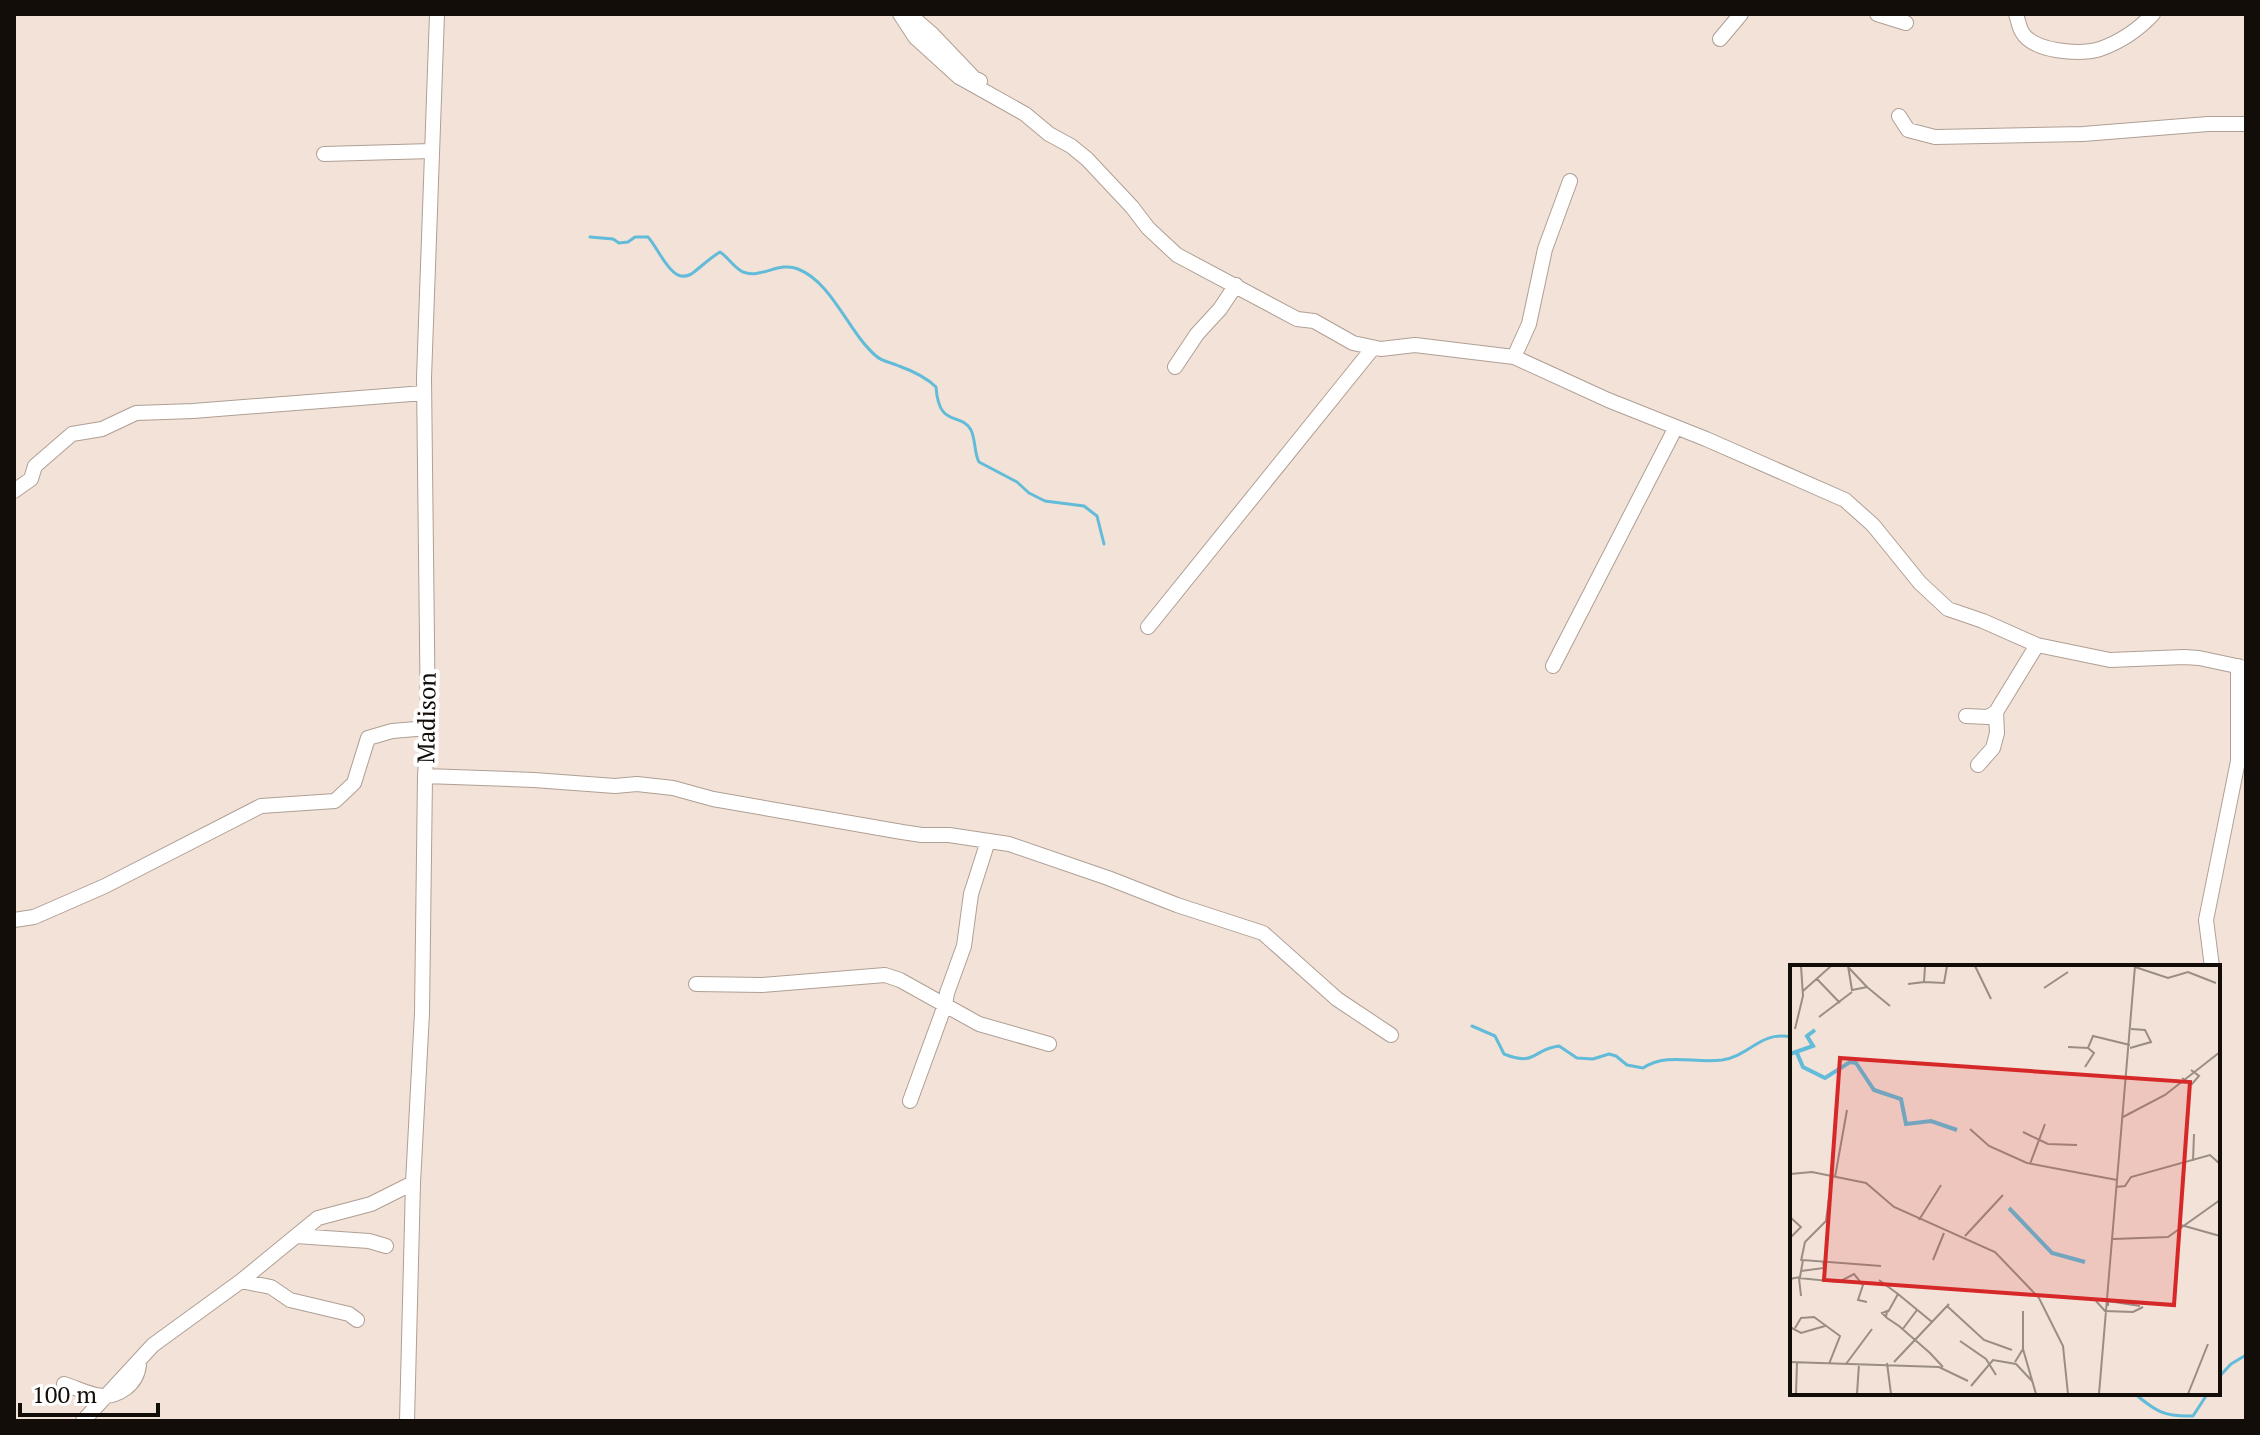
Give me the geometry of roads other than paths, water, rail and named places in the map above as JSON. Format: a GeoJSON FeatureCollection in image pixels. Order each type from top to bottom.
{"type":"FeatureCollection","features":[{"type":"Feature","properties":{"kind":"street","name":"Madison"},"geometry":{"type":"LineString","coordinates":[[407,1421],[413,1183],[422,1013],[428,728],[424,393],[437,14]]}},
{"type":"Feature","properties":{"kind":"street"},"geometry":{"type":"LineString","coordinates":[[900,14],[915,37],[959,77],[1025,114],[1087,159],[1148,228],[1177,255],[1297,319],[1314,321],[1353,343],[1373,348],[1415,345],[1514,357],[1845,500],[1873,525],[1920,583],[1948,609],[2037,645],[2110,660],[2184,657],[2242,667],[2238,761],[2206,920],[2212,965]]}},
{"type":"Feature","properties":{"kind":"street"},"geometry":{"type":"LineString","coordinates":[[909,14],[974,78],[986,84],[1004,102]]}},
{"type":"Feature","properties":{"kind":"street"},"geometry":{"type":"LineString","coordinates":[[1720,39],[1741,14]]}},
{"type":"Feature","properties":{"kind":"street"},"geometry":{"type":"LineString","coordinates":[[1877,14],[1906,23]]}},
{"type":"Feature","properties":{"kind":"street"},"geometry":{"type":"LineString","coordinates":[[2016,14],[2023,34],[2042,47],[2071,52],[2099,49],[2140,28],[2153,14]]}},
{"type":"Feature","properties":{"kind":"street"},"geometry":{"type":"LineString","coordinates":[[1899,116],[1908,130],[1935,137],[2083,134],[2246,124]]}},
{"type":"Feature","properties":{"kind":"street"},"geometry":{"type":"LineString","coordinates":[[324,154],[432,151]]}},
{"type":"Feature","properties":{"kind":"street"},"geometry":{"type":"LineString","coordinates":[[1514,357],[1529,324],[1545,249],[1570,181]]}},
{"type":"Feature","properties":{"kind":"street"},"geometry":{"type":"LineString","coordinates":[[1175,367],[1236,285]]}},
{"type":"Feature","properties":{"kind":"street"},"geometry":{"type":"LineString","coordinates":[[1148,627],[1373,348]]}},
{"type":"Feature","properties":{"kind":"street"},"geometry":{"type":"LineString","coordinates":[[14,491],[31,479],[35,466],[72,434],[102,429],[136,413],[424,393]]}},
{"type":"Feature","properties":{"kind":"street"},"geometry":{"type":"LineString","coordinates":[[1553,666],[1676,427]]}},
{"type":"Feature","properties":{"kind":"street"},"geometry":{"type":"LineString","coordinates":[[1966,716],[1988,717],[1996,712],[2037,645]]}},
{"type":"Feature","properties":{"kind":"street"},"geometry":{"type":"LineString","coordinates":[[1978,765],[1993,748],[1997,733],[1996,712]]}},
{"type":"Feature","properties":{"kind":"street"},"geometry":{"type":"LineString","coordinates":[[14,920],[34,917],[105,886],[261,806],[335,801],[354,783],[368,738],[392,731],[428,728]]}},
{"type":"Feature","properties":{"kind":"street"},"geometry":{"type":"LineString","coordinates":[[425,776],[673,788],[713,799],[902,832],[1009,844],[1263,933],[1337,999],[1391,1035]]}},
{"type":"Feature","properties":{"kind":"street"},"geometry":{"type":"LineString","coordinates":[[910,1101],[964,946],[971,894],[988,841]]}},
{"type":"Feature","properties":{"kind":"street"},"geometry":{"type":"LineString","coordinates":[[696,984],[762,985],[885,975],[900,980],[979,1024],[1049,1044]]}},
{"type":"Feature","properties":{"kind":"street"},"geometry":{"type":"LineString","coordinates":[[83,1421],[153,1345],[241,1281],[318,1218],[371,1204],[413,1183]]}},
{"type":"Feature","properties":{"kind":"street"},"geometry":{"type":"LineString","coordinates":[[296,1236],[369,1241],[386,1246]]}},
{"type":"Feature","properties":{"kind":"street"},"geometry":{"type":"LineString","coordinates":[[241,1281],[271,1287],[290,1300],[349,1314],[357,1320]]}},
{"type":"Feature","properties":{"kind":"street"},"geometry":{"type":"LineString","coordinates":[[64,1384],[104,1398]]}},
{"type":"Feature","properties":{"kind":"waterway"},"geometry":{"type":"LineString","coordinates":[[590,237],[613,239],[619,243],[635,237],[648,237],[668,266],[680,276],[694,272],[720,252],[737,268],[750,274],[791,267],[810,276],[831,296],[876,356],[928,380],[936,387],[945,414],[966,424],[971,430],[979,462],[1045,501],[1084,506],[1097,516],[1104,544]]}},
{"type":"Feature","properties":{"kind":"waterway"},"geometry":{"type":"LineString","coordinates":[[1472,1026],[1495,1036],[1504,1054],[1515,1058],[1529,1058],[1559,1046],[1577,1058],[1593,1059],[1609,1054],[1627,1065],[1643,1068],[1672,1059],[1722,1060],[1771,1037],[1790,1037]]}},
{"type":"Feature","properties":{"kind":"waterway"},"geometry":{"type":"LineString","coordinates":[[2220,1376],[2246,1355]]}},
{"type":"Feature","properties":{"kind":"waterway"},"geometry":{"type":"LineString","coordinates":[[2137,1395],[2160,1412],[2183,1416],[2193,1416],[2207,1395]]}}]}
